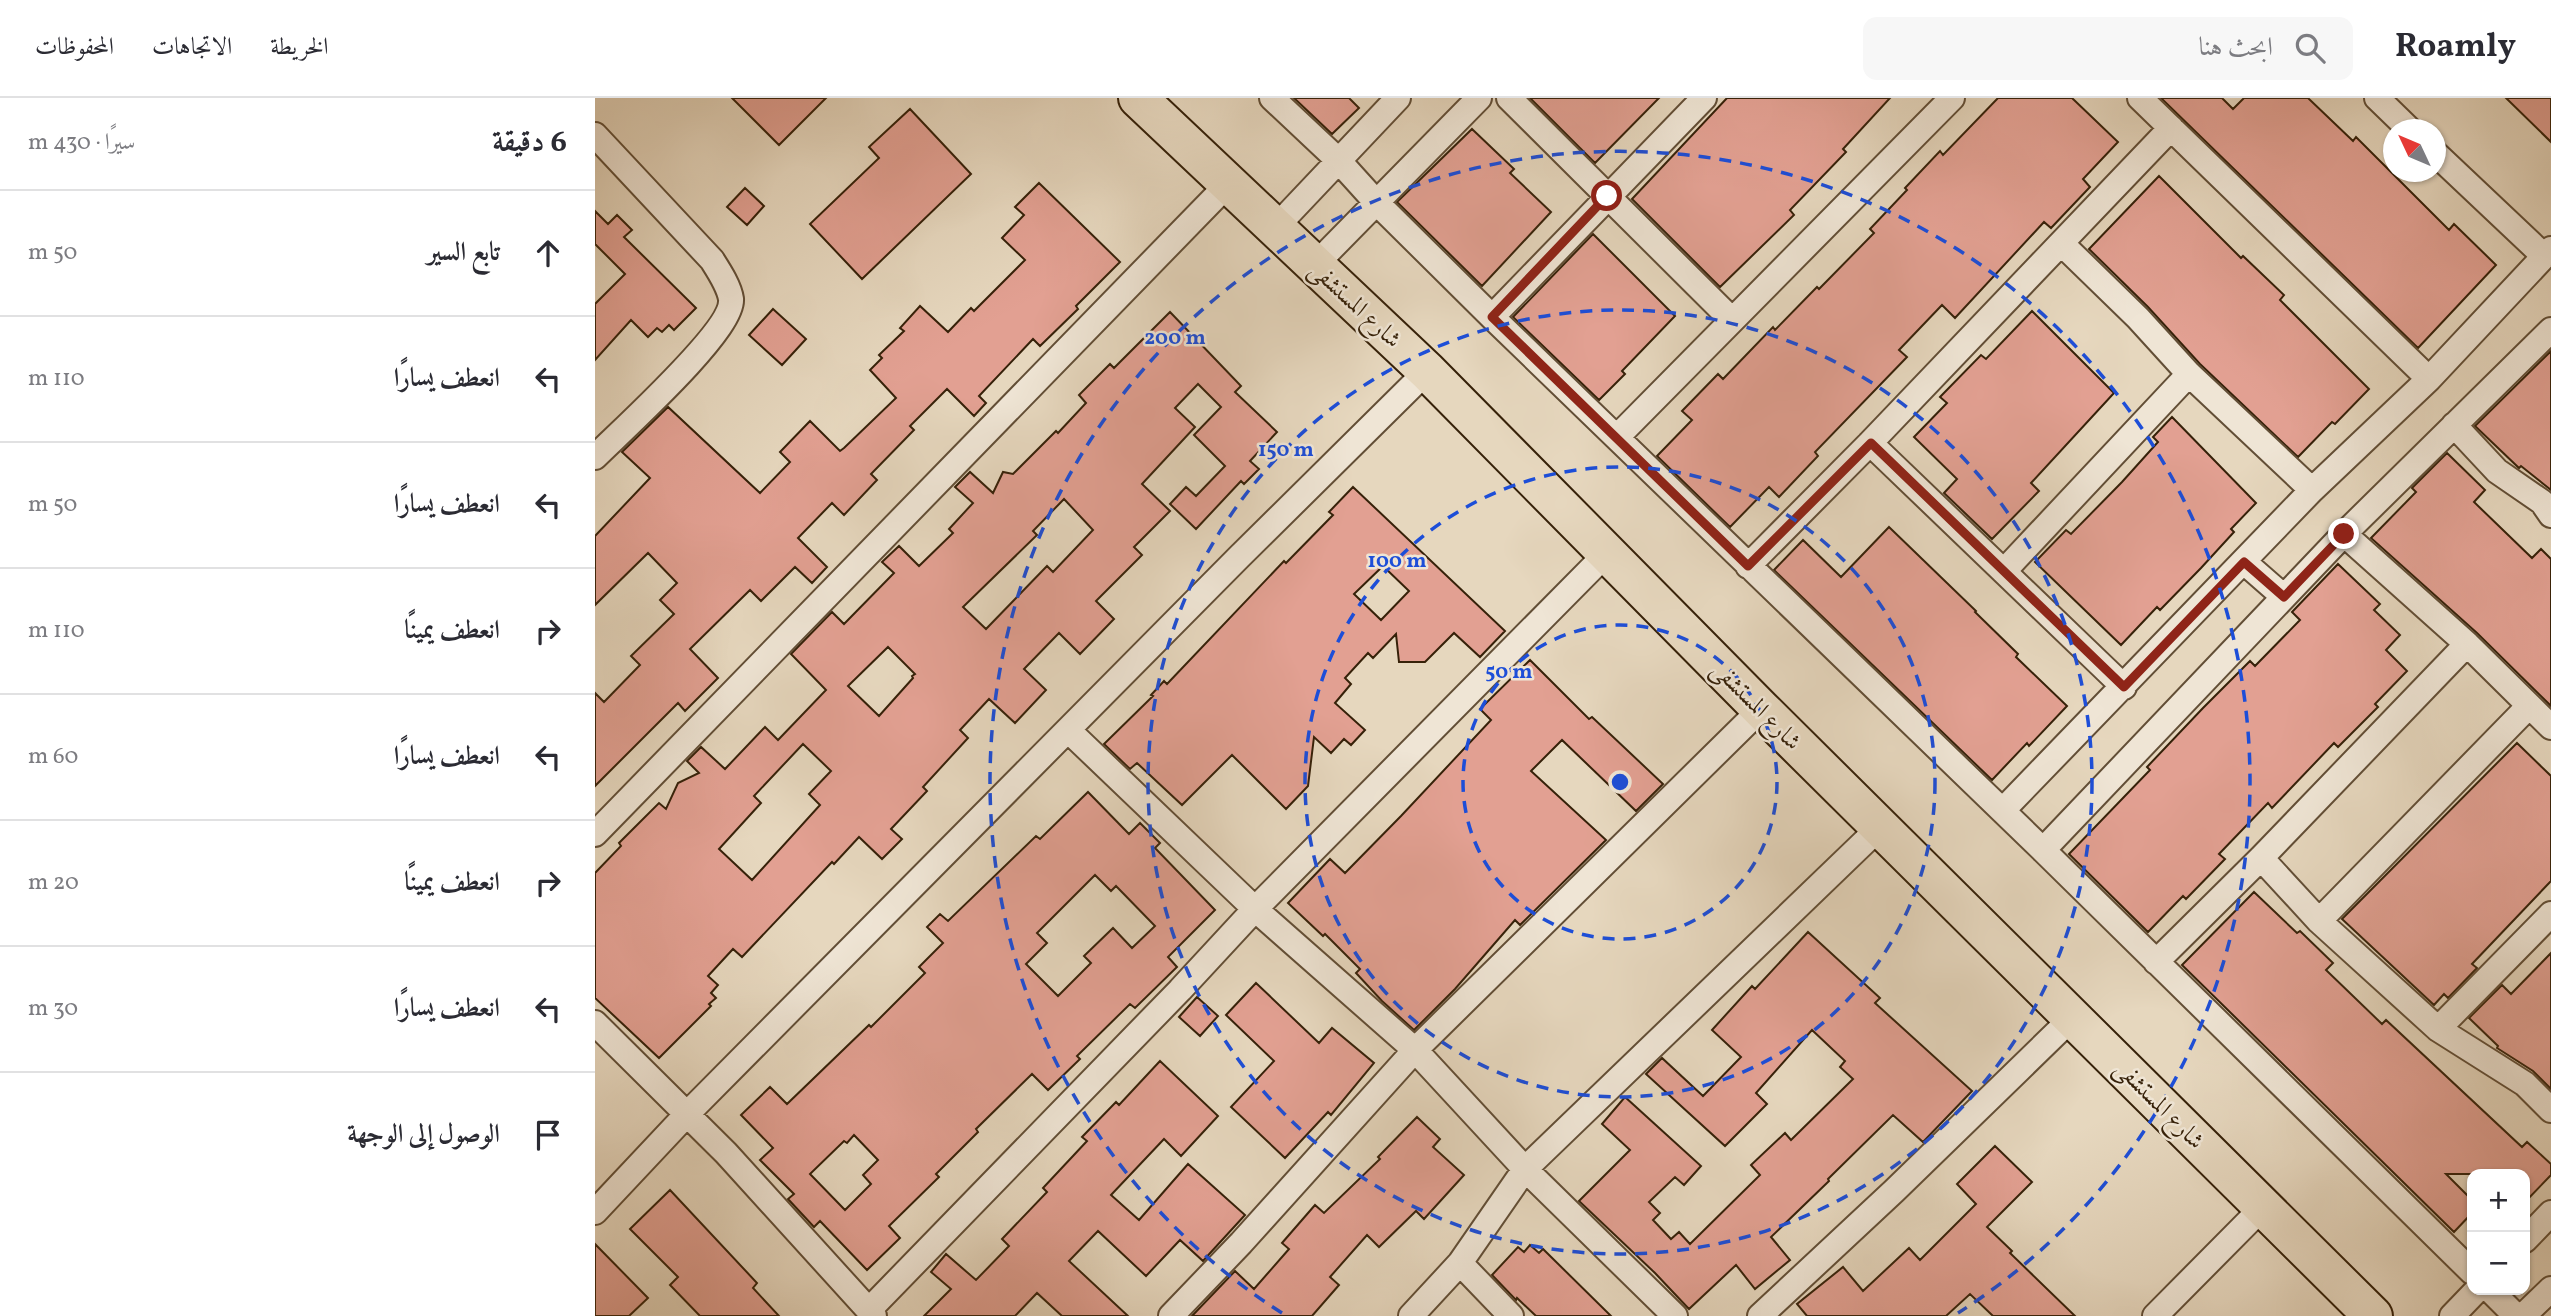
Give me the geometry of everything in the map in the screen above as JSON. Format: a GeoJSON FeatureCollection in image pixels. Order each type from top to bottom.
{"type":"FeatureCollection","features":[{"type":"Feature","properties":{"kind":"highway","name":"شارع المستشفى"},"geometry":{"type":"LineString","coordinates":[[1138,98],[1427,371],[1761,709],[2373,1316]]}},
{"type":"Feature","properties":{"kind":"street"},"geometry":{"type":"LineString","coordinates":[[1272,98],[1338,160],[1376,202],[1492,317],[2003,810],[2467,1267]]}},
{"type":"Feature","properties":{"kind":"street"},"geometry":{"type":"LineString","coordinates":[[1275,228],[1398,98]]}},
{"type":"Feature","properties":{"kind":"street"},"geometry":{"type":"LineString","coordinates":[[1315,265],[1479,98]]}},
{"type":"Feature","properties":{"kind":"street"},"geometry":{"type":"LineString","coordinates":[[1509,98],[1732,320]]}},
{"type":"Feature","properties":{"kind":"street"},"geometry":{"type":"LineString","coordinates":[[1492,317],[1704,98]]}},
{"type":"Feature","properties":{"kind":"street"},"geometry":{"type":"LineString","coordinates":[[1617,437],[1952,98]]}},
{"type":"Feature","properties":{"kind":"street"},"geometry":{"type":"LineString","coordinates":[[2140,98],[2429,379]]}},
{"type":"Feature","properties":{"kind":"street"},"geometry":{"type":"LineString","coordinates":[[2377,98],[2399,119]]}},
{"type":"Feature","properties":{"kind":"street"},"geometry":{"type":"LineString","coordinates":[[1748,566],[1871,443],[2171,128]]}},
{"type":"Feature","properties":{"kind":"street"},"geometry":{"type":"LineString","coordinates":[[595,135],[712,260],[722,276],[731,300],[729,310],[702,350],[595,457]]}},
{"type":"Feature","properties":{"kind":"street"},"geometry":{"type":"LineString","coordinates":[[2003,810],[2312,490],[2429,379],[2547,252],[2446,163]]}},
{"type":"Feature","properties":{"kind":"street"},"geometry":{"type":"LineString","coordinates":[[595,834],[1229,183]]}},
{"type":"Feature","properties":{"kind":"street"},"geometry":{"type":"LineString","coordinates":[[2062,244],[2138,318],[2189,374],[2312,490]]}},
{"type":"Feature","properties":{"kind":"street"},"geometry":{"type":"LineString","coordinates":[[2043,850],[2344,534],[2551,330]]}},
{"type":"Feature","properties":{"kind":"street"},"geometry":{"type":"LineString","coordinates":[[595,1212],[688,1113],[1427,371]]}},
{"type":"Feature","properties":{"kind":"street"},"geometry":{"type":"LineString","coordinates":[[2004,571],[2189,374]]}},
{"type":"Feature","properties":{"kind":"street"},"geometry":{"type":"LineString","coordinates":[[2454,425],[2497,471],[2542,502],[2551,514]]}},
{"type":"Feature","properties":{"kind":"street"},"geometry":{"type":"LineString","coordinates":[[1871,443],[2124,687]]}},
{"type":"Feature","properties":{"kind":"street"},"geometry":{"type":"LineString","coordinates":[[2344,534],[2467,644],[2551,727]]}},
{"type":"Feature","properties":{"kind":"street"},"geometry":{"type":"LineString","coordinates":[[595,1023],[688,1113],[872,1313],[1255,909],[1607,553]]}},
{"type":"Feature","properties":{"kind":"street"},"geometry":{"type":"LineString","coordinates":[[2244,562],[2284,597]]}},
{"type":"Feature","properties":{"kind":"street"},"geometry":{"type":"LineString","coordinates":[[2156,962],[2261,858],[2467,644]]}},
{"type":"Feature","properties":{"kind":"street"},"geometry":{"type":"LineString","coordinates":[[2319,921],[2529,706]]}},
{"type":"Feature","properties":{"kind":"street"},"geometry":{"type":"LineString","coordinates":[[1171,1316],[1241,1243],[1415,1050],[1761,709]]}},
{"type":"Feature","properties":{"kind":"street"},"geometry":{"type":"LineString","coordinates":[[1069,731],[1255,909],[1415,1050],[1525,1169],[1675,1316]]}},
{"type":"Feature","properties":{"kind":"street"},"geometry":{"type":"LineString","coordinates":[[1411,1316],[1459,1263],[1525,1169],[1880,827]]}},
{"type":"Feature","properties":{"kind":"street"},"geometry":{"type":"LineString","coordinates":[[2261,858],[2319,921],[2438,1028],[2525,1084],[2551,1110]]}},
{"type":"Feature","properties":{"kind":"street"},"geometry":{"type":"LineString","coordinates":[[2438,1028],[2551,914]]}},
{"type":"Feature","properties":{"kind":"street"},"geometry":{"type":"LineString","coordinates":[[1760,1316],[1894,1191],[2073,1017]]}},
{"type":"Feature","properties":{"kind":"street"},"geometry":{"type":"LineString","coordinates":[[2155,1316],[2263,1207]]}},
{"type":"Feature","properties":{"kind":"street"},"geometry":{"type":"LineString","coordinates":[[2530,1235],[2551,1213]]}},
{"type":"Feature","properties":{"kind":"street"},"geometry":{"type":"LineString","coordinates":[[1459,1263],[1511,1316]]}},
{"type":"Feature","properties":{"kind":"street"},"geometry":{"type":"LineString","coordinates":[[2523,1316],[2551,1289]]}},
{"type":"Feature","properties":{"kind":"street"},"geometry":{"type":"LineString","coordinates":[[2452,1316],[2472,1295]]}},
{"type":"Feature","properties":{"kind":"street"},"geometry":{"type":"LineString","coordinates":[[2495,1295],[2516,1316]]}},
{"type":"Feature","properties":{"kind":"building"},"geometry":{"type":"Polygon","coordinates":[[[732,98],[826,98],[779,145],[732,98]]]}},
{"type":"Feature","properties":{"kind":"building"},"geometry":{"type":"Polygon","coordinates":[[[1294,98],[1349,98],[1359,108],[1332,134],[1294,98]]]}},
{"type":"Feature","properties":{"kind":"building"},"geometry":{"type":"Polygon","coordinates":[[[1530,98],[1659,98],[1595,163],[1530,98]]]}},
{"type":"Feature","properties":{"kind":"building"},"geometry":{"type":"Polygon","coordinates":[[[1727,98],[1890,98],[1843,149],[1846,152],[1790,210],[1794,215],[1720,287],[1632,199],[1727,98]]]}},
{"type":"Feature","properties":{"kind":"building"},"geometry":{"type":"Polygon","coordinates":[[[1998,98],[2072,98],[2118,142],[2083,179],[2090,187],[2051,228],[2044,222],[1955,318],[1942,305],[1899,350],[1907,357],[1815,452],[1818,456],[1779,497],[1769,487],[1730,527],[1657,456],[1692,420],[1682,411],[1718,374],[1723,379],[1773,327],[1775,330],[1817,287],[1819,289],[1874,233],[1870,229],[1907,190],[1905,188],[1940,151],[1943,155],[1998,98]]]}},
{"type":"Feature","properties":{"kind":"building"},"geometry":{"type":"Polygon","coordinates":[[[2161,98],[2222,98],[2233,109],[2244,98],[2308,98],[2353,141],[2356,137],[2383,164],[2383,182],[2401,182],[2449,230],[2454,224],[2496,265],[2418,348],[2161,98]]]}},
{"type":"Feature","properties":{"kind":"building"},"geometry":{"type":"Polygon","coordinates":[[[2506,98],[2551,98],[2551,142],[2506,98]]]}},
{"type":"Feature","properties":{"kind":"building"},"geometry":{"type":"Polygon","coordinates":[[[910,109],[971,174],[862,279],[810,224],[879,158],[869,147],[910,109]]]}},
{"type":"Feature","properties":{"kind":"building"},"geometry":{"type":"Polygon","coordinates":[[[1472,129],[1514,169],[1510,173],[1551,212],[1482,286],[1397,202],[1472,129]]]}},
{"type":"Feature","properties":{"kind":"building"},"geometry":{"type":"Polygon","coordinates":[[[2159,176],[2241,258],[2243,256],[2284,295],[2280,300],[2369,389],[2298,457],[2200,364],[2148,307],[2089,249],[2159,176]]]}},
{"type":"Feature","properties":{"kind":"building"},"geometry":{"type":"Polygon","coordinates":[[[1039,183],[1120,262],[1040,346],[1033,339],[979,396],[986,403],[974,416],[947,389],[910,426],[914,430],[871,474],[877,480],[844,515],[832,503],[798,538],[827,567],[812,583],[795,567],[761,601],[750,590],[690,649],[718,678],[685,711],[678,703],[595,786],[595,693],[604,702],[640,665],[631,656],[674,614],[660,600],[677,583],[648,553],[595,605],[595,536],[650,478],[622,452],[668,407],[760,493],[790,462],[780,452],[810,421],[840,451],[896,398],[870,370],[882,358],[879,355],[904,331],[900,328],[920,306],[948,332],[971,308],[974,311],[1025,260],[1002,238],[1024,215],[1015,207],[1039,183]]]}},
{"type":"Feature","properties":{"kind":"building"},"geometry":{"type":"Polygon","coordinates":[[[745,188],[764,206],[747,225],[727,207],[745,188]]]}},
{"type":"Feature","properties":{"kind":"building"},"geometry":{"type":"Polygon","coordinates":[[[595,211],[608,224],[617,215],[632,230],[624,237],[696,308],[674,330],[669,325],[662,332],[657,328],[648,337],[631,320],[595,360],[595,304],[625,274],[595,244],[595,211]]]}},
{"type":"Feature","properties":{"kind":"building"},"geometry":{"type":"Polygon","coordinates":[[[1593,234],[1675,316],[1622,371],[1625,374],[1599,400],[1513,317],[1593,234]]]}},
{"type":"Feature","properties":{"kind":"building"},"geometry":{"type":"Polygon","coordinates":[[[773,309],[806,339],[782,365],[749,335],[773,309]]]}},
{"type":"Feature","properties":{"kind":"building"},"geometry":{"type":"Polygon","coordinates":[[[2032,311],[2114,393],[2031,483],[2039,491],[1992,539],[1944,493],[1957,479],[1914,437],[1947,403],[1940,397],[1981,355],[1986,359],[2032,311]]]}},
{"type":"Feature","properties":{"kind":"building"},"geometry":{"type":"Polygon","coordinates":[[[1170,312],[1241,386],[1235,392],[1277,432],[1250,461],[1259,469],[1244,484],[1241,481],[1196,529],[1170,504],[1186,487],[1196,496],[1225,466],[1194,435],[1221,407],[1198,384],[1175,408],[1195,427],[1142,484],[1170,511],[1134,547],[1142,555],[1096,601],[1114,619],[1080,654],[1059,633],[1024,669],[1046,690],[1015,723],[989,699],[960,730],[968,738],[923,787],[927,791],[891,829],[902,839],[882,859],[859,837],[742,957],[733,949],[708,976],[718,985],[711,993],[716,998],[709,1004],[711,1006],[659,1058],[595,998],[595,873],[621,846],[619,843],[659,803],[666,809],[678,783],[699,773],[687,761],[701,747],[725,769],[765,727],[778,740],[826,690],[791,654],[832,612],[844,624],[894,573],[882,562],[899,546],[919,566],[953,533],[949,529],[973,503],[955,487],[970,472],[993,493],[1003,472],[1013,474],[1056,431],[1058,433],[1086,403],[1079,395],[1110,364],[1114,368],[1170,312]],[[1064,499],[1033,531],[1037,535],[963,607],[986,629],[1047,566],[1053,572],[1093,530],[1064,499]],[[888,647],[848,686],[879,716],[915,674],[888,647]],[[803,744],[754,796],[761,803],[719,849],[752,880],[820,805],[809,794],[831,771],[803,744]]]}},
{"type":"Feature","properties":{"kind":"building"},"geometry":{"type":"Polygon","coordinates":[[[2551,351],[2551,490],[2521,466],[2519,468],[2475,426],[2551,351]]]}},
{"type":"Feature","properties":{"kind":"building"},"geometry":{"type":"Polygon","coordinates":[[[2172,417],[2256,503],[2231,529],[2234,532],[2201,568],[2160,610],[2157,607],[2121,645],[2035,562],[2066,530],[2071,534],[2122,482],[2158,442],[2153,437],[2172,417]]]}},
{"type":"Feature","properties":{"kind":"building"},"geometry":{"type":"Polygon","coordinates":[[[2447,453],[2485,490],[2474,502],[2532,558],[2541,549],[2551,559],[2551,706],[2477,633],[2371,538],[2416,492],[2412,488],[2447,453]]]}},
{"type":"Feature","properties":{"kind":"building"},"geometry":{"type":"Polygon","coordinates":[[[1353,487],[1505,631],[1480,657],[1454,633],[1425,662],[1399,662],[1396,634],[1373,658],[1368,653],[1345,678],[1351,684],[1335,703],[1365,730],[1351,745],[1344,739],[1331,753],[1314,737],[1308,786],[1286,809],[1232,755],[1182,805],[1137,763],[1130,769],[1104,744],[1153,696],[1151,695],[1164,681],[1167,684],[1284,561],[1286,563],[1333,515],[1329,512],[1353,487]],[[1383,566],[1354,594],[1381,620],[1409,591],[1383,566]]]}},
{"type":"Feature","properties":{"kind":"building"},"geometry":{"type":"Polygon","coordinates":[[[1889,527],[1976,611],[2018,654],[2016,657],[2067,706],[1992,780],[1774,570],[1803,540],[1841,577],[1889,527]]]}},
{"type":"Feature","properties":{"kind":"building"},"geometry":{"type":"Polygon","coordinates":[[[2338,564],[2380,604],[2374,610],[2400,635],[2386,650],[2407,671],[2375,704],[2378,707],[2338,747],[2334,743],[2272,808],[2268,803],[2219,854],[2225,859],[2186,899],[2183,896],[2148,932],[2069,854],[2150,770],[2147,767],[2203,708],[2250,661],[2255,666],[2300,620],[2292,612],[2338,564]]]}},
{"type":"Feature","properties":{"kind":"building"},"geometry":{"type":"Polygon","coordinates":[[[1530,660],[1589,719],[1592,717],[1663,784],[1636,811],[1562,740],[1531,771],[1606,840],[1520,925],[1515,920],[1455,989],[1414,1030],[1356,973],[1360,969],[1325,934],[1323,936],[1288,903],[1330,859],[1345,873],[1491,720],[1480,709],[1530,660]]]}},
{"type":"Feature","properties":{"kind":"building"},"geometry":{"type":"Polygon","coordinates":[[[2517,743],[2551,776],[2551,881],[2472,964],[2477,968],[2448,998],[2444,994],[2434,1005],[2342,919],[2517,743]]]}},
{"type":"Feature","properties":{"kind":"building"},"geometry":{"type":"Polygon","coordinates":[[[1088,792],[1129,834],[1140,823],[1160,843],[1155,848],[1215,910],[1168,957],[1177,967],[1135,1008],[1130,1004],[1077,1056],[1080,1059],[1048,1090],[1032,1074],[976,1129],[978,1132],[936,1174],[939,1177],[889,1226],[900,1238],[867,1270],[820,1221],[814,1227],[788,1199],[794,1194],[760,1160],[773,1148],[741,1115],[770,1087],[787,1104],[869,1025],[871,1027],[925,973],[919,967],[943,943],[927,927],[940,914],[948,921],[1036,836],[1040,839],[1088,792]],[[1095,875],[1037,933],[1047,943],[1026,964],[1058,996],[1091,963],[1084,956],[1113,928],[1132,948],[1155,926],[1116,886],[1111,891],[1095,875]],[[854,1135],[847,1143],[844,1141],[810,1174],[845,1210],[871,1184],[863,1175],[878,1160],[854,1135]]]}},
{"type":"Feature","properties":{"kind":"building"},"geometry":{"type":"Polygon","coordinates":[[[2254,892],[2333,963],[2326,970],[2382,1024],[2386,1020],[2522,1147],[2527,1142],[2551,1164],[2551,1175],[2530,1197],[2530,1169],[2467,1169],[2467,1174],[2446,1174],[2467,1195],[2467,1218],[2454,1232],[2182,965],[2254,892]]]}},
{"type":"Feature","properties":{"kind":"building"},"geometry":{"type":"Polygon","coordinates":[[[1808,932],[1880,998],[1875,1003],[1972,1091],[1923,1142],[1893,1115],[1771,1237],[1790,1260],[1755,1289],[1736,1265],[1689,1309],[1579,1201],[1630,1150],[1602,1124],[1625,1097],[1701,1166],[1684,1185],[1675,1177],[1649,1202],[1660,1213],[1653,1220],[1671,1239],[1679,1232],[1690,1244],[1760,1175],[1751,1165],[1785,1133],[1791,1140],[1853,1079],[1840,1067],[1845,1061],[1812,1030],[1756,1093],[1767,1104],[1725,1146],[1646,1074],[1662,1058],[1703,1096],[1741,1057],[1712,1030],[1752,986],[1755,989],[1808,932]]]}},
{"type":"Feature","properties":{"kind":"building"},"geometry":{"type":"Polygon","coordinates":[[[2551,953],[2551,1089],[2533,1071],[2497,1048],[2469,1018],[2502,985],[2511,994],[2551,953]]]}},
{"type":"Feature","properties":{"kind":"building"},"geometry":{"type":"Polygon","coordinates":[[[1256,983],[1319,1043],[1332,1028],[1374,1063],[1331,1115],[1328,1112],[1285,1158],[1231,1107],[1274,1061],[1226,1015],[1256,983]]]}},
{"type":"Feature","properties":{"kind":"building"},"geometry":{"type":"Polygon","coordinates":[[[1197,997],[1218,1016],[1200,1036],[1179,1017],[1197,997]]]}},
{"type":"Feature","properties":{"kind":"building"},"geometry":{"type":"Polygon","coordinates":[[[1160,1061],[1218,1116],[1181,1156],[1164,1139],[1111,1195],[1139,1220],[1188,1164],[1245,1215],[1203,1261],[1180,1240],[1146,1276],[1098,1231],[1069,1261],[1128,1316],[1062,1316],[1037,1293],[1015,1316],[924,1316],[951,1289],[931,1272],[946,1254],[976,1280],[1009,1246],[1002,1239],[1047,1192],[1043,1188],[1087,1141],[1082,1137],[1116,1102],[1119,1105],[1160,1061]]]}},
{"type":"Feature","properties":{"kind":"building"},"geometry":{"type":"Polygon","coordinates":[[[1417,1117],[1440,1139],[1433,1147],[1464,1175],[1424,1219],[1416,1211],[1379,1247],[1367,1235],[1330,1277],[1339,1285],[1312,1316],[1192,1316],[1235,1271],[1254,1289],[1289,1249],[1282,1243],[1315,1205],[1324,1213],[1380,1159],[1378,1157],[1417,1117]]]}},
{"type":"Feature","properties":{"kind":"building"},"geometry":{"type":"Polygon","coordinates":[[[1995,1146],[2032,1182],[1987,1227],[2075,1316],[1993,1316],[1970,1294],[1946,1316],[1807,1316],[1797,1304],[1843,1267],[1863,1291],[1909,1248],[1920,1260],[1976,1204],[1957,1184],[1995,1146]]]}},
{"type":"Feature","properties":{"kind":"building"},"geometry":{"type":"Polygon","coordinates":[[[670,1190],[757,1283],[753,1288],[779,1316],[700,1316],[670,1285],[678,1277],[630,1229],[670,1190]]]}},
{"type":"Feature","properties":{"kind":"building"},"geometry":{"type":"Polygon","coordinates":[[[595,1244],[648,1298],[629,1316],[595,1316],[595,1244]]]}},
{"type":"Feature","properties":{"kind":"building"},"geometry":{"type":"Polygon","coordinates":[[[1530,1245],[1539,1253],[1543,1249],[1611,1316],[1536,1316],[1517,1298],[1516,1300],[1492,1275],[1518,1247],[1524,1252],[1530,1245]]]}},
{"type":"Feature","properties":{"kind":"route"},"geometry":{"type":"LineString","coordinates":[[1607,196],[1492,317],[1748,566],[1871,443],[2124,687],[2244,562],[2284,597],[2344,534]]}}]}
